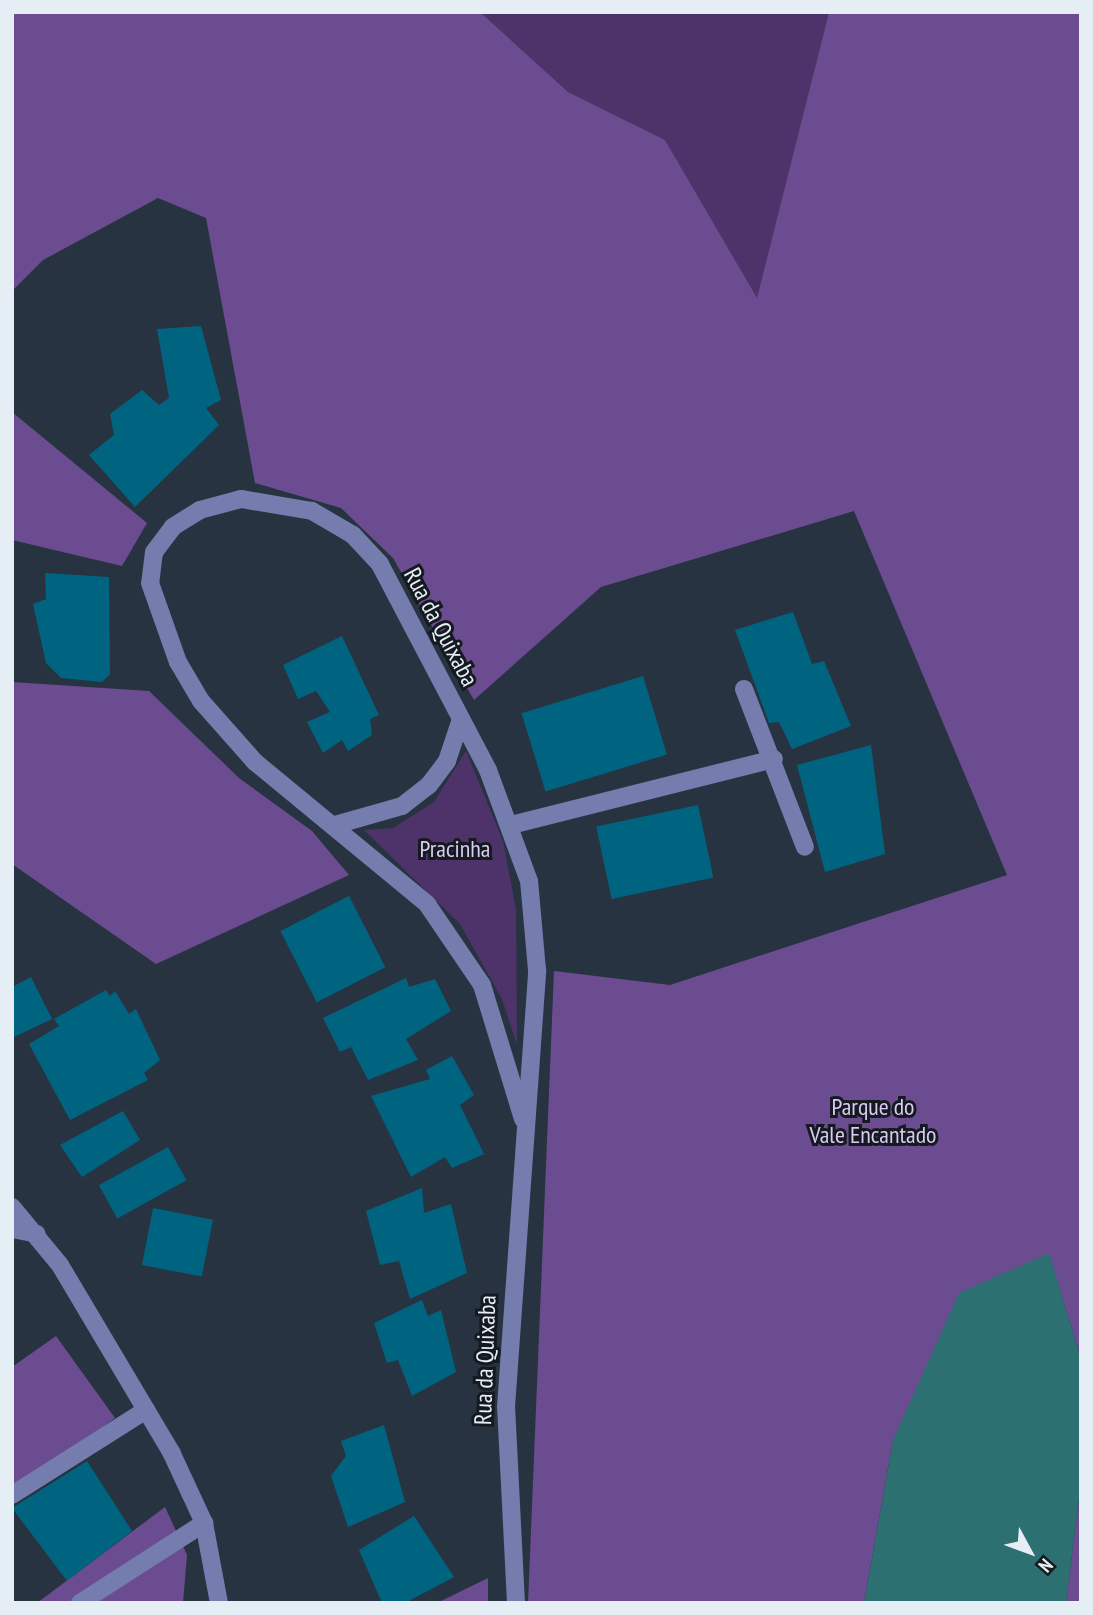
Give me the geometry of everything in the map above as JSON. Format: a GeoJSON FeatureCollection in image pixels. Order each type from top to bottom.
{"type":"FeatureCollection","features":[{"type":"Feature","properties":{"kind":"street","name":"Rua da Quixaba"},"geometry":{"type":"LineString","coordinates":[[516,1603],[506,1407],[536,928],[511,825],[402,599],[353,536],[312,511],[241,499],[200,510],[173,527],[154,552],[150,583],[178,662],[224,730],[427,904],[469,964],[505,1045],[523,1119]]}},
{"type":"Feature","properties":{"kind":"street"},"geometry":{"type":"LineString","coordinates":[[744,689],[774,759],[805,848]]}},
{"type":"Feature","properties":{"kind":"street"},"geometry":{"type":"LineString","coordinates":[[335,825],[402,806],[429,785],[447,761],[461,719]]}},
{"type":"Feature","properties":{"kind":"street"},"geometry":{"type":"LineString","coordinates":[[511,825],[774,759]]}},
{"type":"Feature","properties":{"kind":"street"},"geometry":{"type":"LineString","coordinates":[[12,1207],[37,1234],[146,1410],[204,1523],[219,1603]]}},
{"type":"Feature","properties":{"kind":"street"},"geometry":{"type":"LineString","coordinates":[[12,1229],[37,1234]]}},
{"type":"Feature","properties":{"kind":"street"},"geometry":{"type":"LineString","coordinates":[[12,1495],[146,1410]]}},
{"type":"Feature","properties":{"kind":"street"},"geometry":{"type":"LineString","coordinates":[[80,1603],[204,1523]]}},
{"type":"Feature","properties":{"kind":"green space","name":"Parque do Vale Encantado"},"geometry":{"type":"Polygon","coordinates":[[[12,12],[480,12],[568,92],[665,140],[757,298],[829,12],[1081,12],[1081,1359],[1049,1254],[893,1440],[864,1603],[528,1603],[554,971],[670,985],[1007,875],[854,511],[601,587],[474,700],[393,558],[341,508],[255,483],[206,218],[158,198],[43,260],[12,291],[12,12]]]}},
{"type":"Feature","properties":{"kind":"green space"},"geometry":{"type":"Polygon","coordinates":[[[480,12],[829,12],[757,299],[665,140],[568,92],[480,12]]]}},
{"type":"Feature","properties":{"kind":"green space"},"geometry":{"type":"Polygon","coordinates":[[[12,412],[147,523],[122,566],[12,540],[12,412]]]}},
{"type":"Feature","properties":{"kind":"green space"},"geometry":{"type":"Polygon","coordinates":[[[12,682],[149,691],[239,778],[312,831],[349,875],[156,964],[12,864],[12,682]]]}},
{"type":"Feature","properties":{"kind":"green space","name":"Pracinha"},"geometry":{"type":"Polygon","coordinates":[[[466,751],[503,841],[516,909],[517,1045],[502,999],[460,924],[364,830],[393,828],[434,802],[466,751]]]}},
{"type":"Feature","properties":{"kind":"green space"},"geometry":{"type":"Polygon","coordinates":[[[56,1336],[115,1418],[12,1496],[12,1367],[56,1336]]]}},
{"type":"Feature","properties":{"kind":"green space"},"geometry":{"type":"Polygon","coordinates":[[[1081,1483],[1081,1603],[1066,1603],[1081,1483]]]}},
{"type":"Feature","properties":{"kind":"green space"},"geometry":{"type":"Polygon","coordinates":[[[165,1507],[187,1555],[183,1603],[37,1603],[165,1507]]]}},
{"type":"Feature","properties":{"kind":"green space"},"geometry":{"type":"Polygon","coordinates":[[[488,1578],[488,1603],[437,1603],[488,1578]]]}},
{"type":"Feature","properties":{"kind":"shaded area"},"geometry":{"type":"Polygon","coordinates":[[[1049,1253],[1081,1359],[1081,1483],[1066,1603],[864,1603],[893,1440],[959,1293],[1049,1253]]]}},
{"type":"Feature","properties":{"kind":"building"},"geometry":{"type":"Polygon","coordinates":[[[201,326],[221,400],[206,408],[219,425],[135,507],[89,455],[114,435],[110,414],[142,390],[159,405],[169,398],[157,329],[201,326]]]}},
{"type":"Feature","properties":{"kind":"building"},"geometry":{"type":"Polygon","coordinates":[[[45,573],[109,577],[110,674],[102,682],[61,678],[46,663],[33,604],[46,599],[45,573]]]}},
{"type":"Feature","properties":{"kind":"building"},"geometry":{"type":"Polygon","coordinates":[[[793,612],[812,664],[824,661],[851,726],[792,749],[779,722],[769,723],[735,630],[793,612]]]}},
{"type":"Feature","properties":{"kind":"building"},"geometry":{"type":"Polygon","coordinates":[[[342,636],[379,715],[370,719],[372,735],[348,751],[342,740],[323,753],[307,722],[330,712],[316,691],[298,699],[283,665],[342,636]]]}},
{"type":"Feature","properties":{"kind":"building"},"geometry":{"type":"Polygon","coordinates":[[[643,676],[667,754],[546,792],[522,713],[643,676]]]}},
{"type":"Feature","properties":{"kind":"building"},"geometry":{"type":"Polygon","coordinates":[[[871,745],[885,854],[825,872],[797,765],[871,745]]]}},
{"type":"Feature","properties":{"kind":"building"},"geometry":{"type":"Polygon","coordinates":[[[698,805],[713,877],[612,899],[596,827],[698,805]]]}},
{"type":"Feature","properties":{"kind":"building"},"geometry":{"type":"Polygon","coordinates":[[[349,896],[385,967],[317,1002],[280,931],[349,896]]]}},
{"type":"Feature","properties":{"kind":"building"},"geometry":{"type":"Polygon","coordinates":[[[31,977],[52,1019],[12,1038],[12,987],[31,977]]]}},
{"type":"Feature","properties":{"kind":"building"},"geometry":{"type":"Polygon","coordinates":[[[406,978],[409,987],[435,979],[451,1011],[406,1039],[418,1060],[368,1080],[351,1047],[340,1052],[323,1018],[406,978]]]}},
{"type":"Feature","properties":{"kind":"building"},"geometry":{"type":"Polygon","coordinates":[[[106,990],[110,996],[115,991],[129,1014],[136,1009],[160,1060],[144,1073],[148,1080],[70,1120],[29,1044],[59,1026],[54,1019],[106,990]]]}},
{"type":"Feature","properties":{"kind":"building"},"geometry":{"type":"Polygon","coordinates":[[[452,1056],[474,1095],[460,1105],[484,1154],[452,1168],[445,1157],[411,1177],[371,1096],[430,1079],[426,1070],[452,1056]]]}},
{"type":"Feature","properties":{"kind":"building"},"geometry":{"type":"Polygon","coordinates":[[[123,1111],[140,1140],[82,1177],[60,1145],[123,1111]]]}},
{"type":"Feature","properties":{"kind":"building"},"geometry":{"type":"Polygon","coordinates":[[[168,1147],[186,1180],[117,1219],[99,1185],[168,1147]]]}},
{"type":"Feature","properties":{"kind":"building"},"geometry":{"type":"Polygon","coordinates":[[[422,1188],[424,1213],[451,1204],[467,1273],[410,1299],[399,1261],[380,1265],[366,1211],[422,1188]]]}},
{"type":"Feature","properties":{"kind":"building"},"geometry":{"type":"Polygon","coordinates":[[[153,1208],[213,1220],[202,1277],[142,1265],[153,1208]]]}},
{"type":"Feature","properties":{"kind":"building"},"geometry":{"type":"Polygon","coordinates":[[[422,1300],[428,1316],[441,1310],[456,1372],[412,1396],[398,1360],[387,1363],[374,1323],[422,1300]]]}},
{"type":"Feature","properties":{"kind":"building"},"geometry":{"type":"Polygon","coordinates":[[[384,1425],[405,1502],[348,1527],[331,1476],[346,1456],[341,1441],[384,1425]]]}},
{"type":"Feature","properties":{"kind":"building"},"geometry":{"type":"Polygon","coordinates":[[[87,1461],[132,1531],[67,1581],[12,1508],[87,1461]]]}},
{"type":"Feature","properties":{"kind":"building"},"geometry":{"type":"Polygon","coordinates":[[[414,1516],[454,1577],[405,1603],[382,1603],[359,1550],[414,1516]]]}}]}
